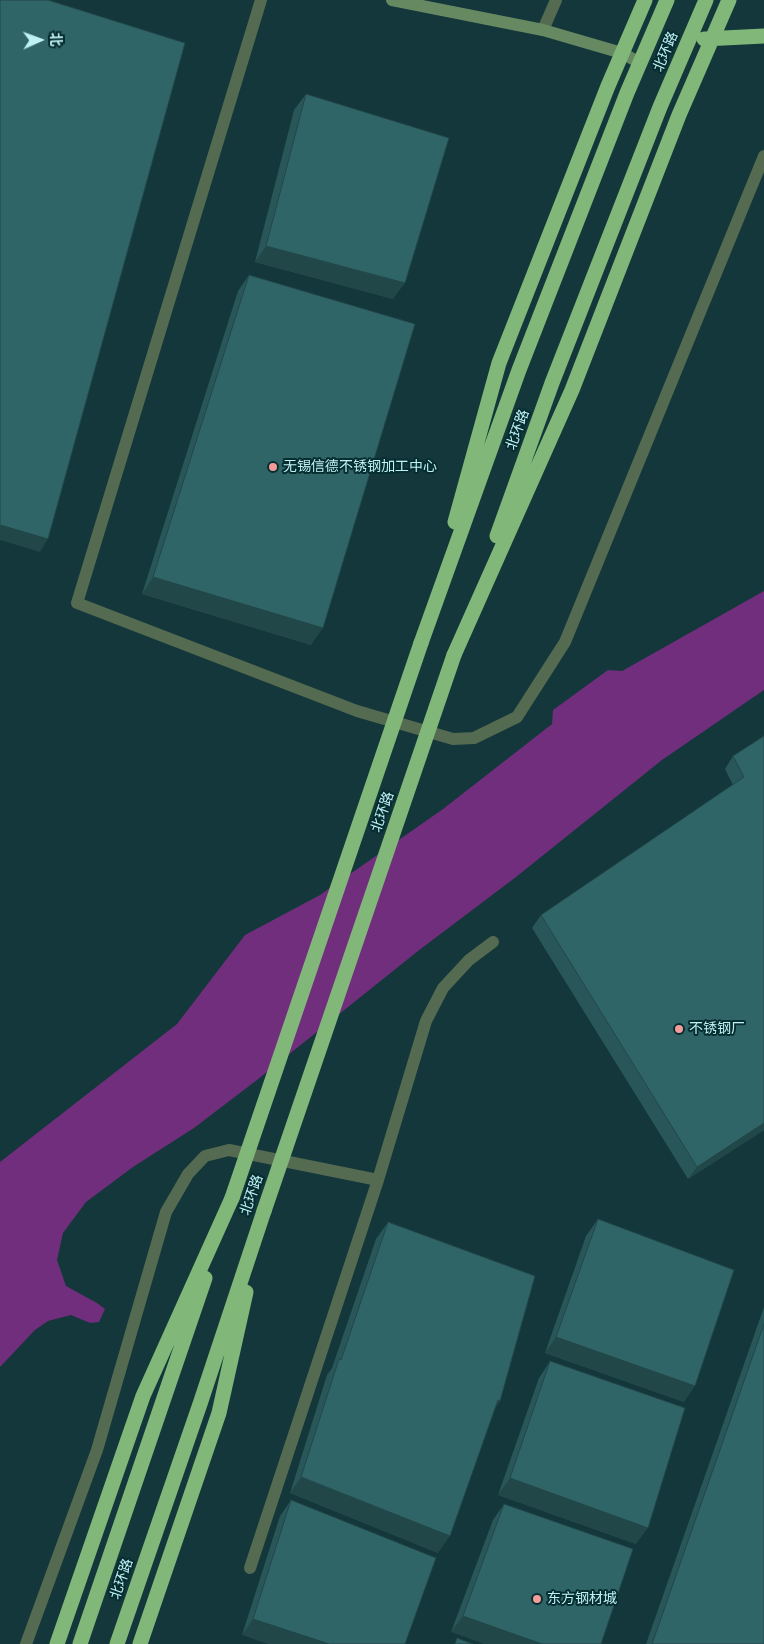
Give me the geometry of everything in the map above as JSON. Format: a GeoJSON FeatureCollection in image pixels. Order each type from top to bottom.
{"type":"FeatureCollection","features":[{"type":"Feature","properties":{"kind":"highway"},"geometry":{"type":"LineString","coordinates":[[421,642],[500,363],[645,0]]}},
{"type":"Feature","properties":{"kind":"highway","name":"北环路"},"geometry":{"type":"LineString","coordinates":[[80,1644],[421,642],[519,370],[640,63],[667,0]]}},
{"type":"Feature","properties":{"kind":"highway","name":"北环路"},"geometry":{"type":"LineString","coordinates":[[117,1644],[454,655],[552,383],[660,107],[706,0]]}},
{"type":"Feature","properties":{"kind":"highway"},"geometry":{"type":"LineString","coordinates":[[454,655],[572,390],[679,115],[729,0]]}},
{"type":"Feature","properties":{"kind":"highway"},"geometry":{"type":"LineString","coordinates":[[688,42],[712,38],[764,36]]}},
{"type":"Feature","properties":{"kind":"highway"},"geometry":{"type":"LineString","coordinates":[[57,1644],[143,1396],[232,1198]]}},
{"type":"Feature","properties":{"kind":"highway"},"geometry":{"type":"LineString","coordinates":[[140,1644],[219,1413],[264,1211]]}},
{"type":"Feature","properties":{"kind":"street"},"geometry":{"type":"LineString","coordinates":[[261,0],[77,603],[357,710],[453,739],[474,738],[517,718],[565,642],[764,156]]}},
{"type":"Feature","properties":{"kind":"street"},"geometry":{"type":"LineString","coordinates":[[392,0],[543,30],[622,54],[640,63]]}},
{"type":"Feature","properties":{"kind":"street"},"geometry":{"type":"LineString","coordinates":[[543,30],[556,0]]}},
{"type":"Feature","properties":{"kind":"street"},"geometry":{"type":"LineString","coordinates":[[250,1568],[378,1180],[426,1021],[443,988],[469,960],[493,942]]}},
{"type":"Feature","properties":{"kind":"street"},"geometry":{"type":"LineString","coordinates":[[26,1644],[97,1450],[166,1212],[188,1174],[205,1156],[229,1150],[378,1180]]}},
{"type":"Feature","properties":{"kind":"shaded area"},"geometry":{"type":"Polygon","coordinates":[[[764,591],[764,690],[662,760],[516,877],[418,951],[194,1128],[133,1167],[86,1202],[63,1233],[57,1260],[66,1286],[105,1309],[99,1322],[90,1323],[71,1315],[48,1321],[35,1330],[0,1367],[0,1162],[177,1024],[245,935],[320,895],[443,809],[552,724],[553,710],[608,670],[622,671],[764,591]]]}},
{"type":"Feature","properties":{"kind":"building"},"geometry":{"type":"Polygon","coordinates":[[[0,0],[48,0],[185,43],[48,539],[0,525],[0,0]]]}},
{"type":"Feature","properties":{"kind":"building"},"geometry":{"type":"Polygon","coordinates":[[[306,94],[449,138],[405,283],[266,246],[306,94]]]}},
{"type":"Feature","properties":{"kind":"building","name":"无锡信德不锈钢加工中心"},"geometry":{"type":"Polygon","coordinates":[[[249,275],[415,324],[323,628],[153,577],[249,275]]]}},
{"type":"Feature","properties":{"kind":"building","name":"不锈钢厂"},"geometry":{"type":"Polygon","coordinates":[[[764,736],[764,1123],[697,1167],[541,915],[744,777],[733,756],[764,736]]]}},
{"type":"Feature","properties":{"kind":"building"},"geometry":{"type":"Polygon","coordinates":[[[598,1219],[734,1270],[695,1386],[556,1337],[598,1219]]]}},
{"type":"Feature","properties":{"kind":"building"},"geometry":{"type":"Polygon","coordinates":[[[388,1222],[535,1276],[500,1401],[498,1400],[450,1536],[301,1477],[339,1359],[341,1360],[388,1222]]]}},
{"type":"Feature","properties":{"kind":"building"},"geometry":{"type":"Polygon","coordinates":[[[764,1324],[764,1644],[652,1644],[764,1324]]]}},
{"type":"Feature","properties":{"kind":"building"},"geometry":{"type":"Polygon","coordinates":[[[550,1361],[685,1408],[648,1528],[510,1478],[550,1361]]]}},
{"type":"Feature","properties":{"kind":"building"},"geometry":{"type":"Polygon","coordinates":[[[291,1500],[436,1558],[405,1644],[329,1644],[253,1619],[291,1500]]]}},
{"type":"Feature","properties":{"kind":"building","name":"东方钢材城"},"geometry":{"type":"Polygon","coordinates":[[[504,1504],[633,1549],[601,1644],[542,1644],[463,1616],[504,1504]]]}},
{"type":"Feature","properties":{"kind":"building"},"geometry":{"type":"Polygon","coordinates":[[[457,1638],[473,1644],[455,1644],[457,1638]]]}},
{"type":"Feature","properties":{"kind":"place","name":"无锡信德不锈钢加工中心"},"geometry":{"type":"Point","coordinates":[273,467]}},
{"type":"Feature","properties":{"kind":"place","name":"不锈钢厂"},"geometry":{"type":"Point","coordinates":[679,1029]}},
{"type":"Feature","properties":{"kind":"place","name":"东方钢材城"},"geometry":{"type":"Point","coordinates":[537,1599]}}]}
